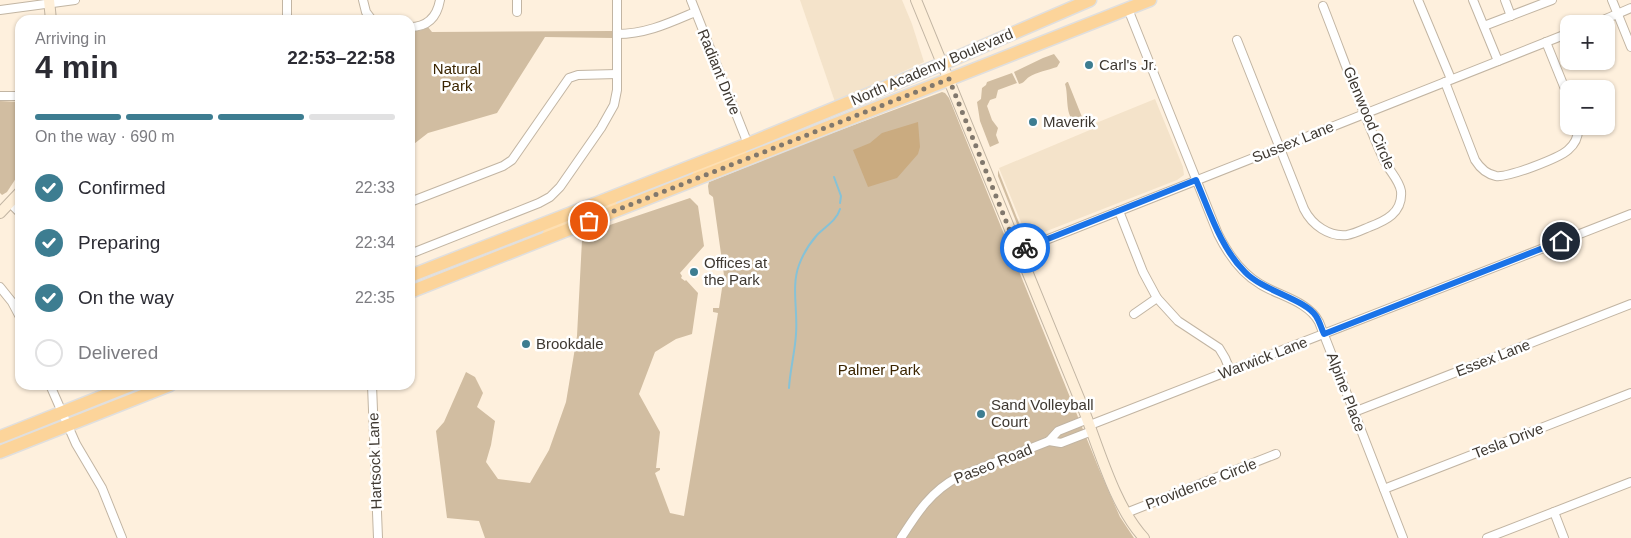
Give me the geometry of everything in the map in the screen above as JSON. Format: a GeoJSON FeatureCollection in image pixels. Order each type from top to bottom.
{"type":"FeatureCollection","features":[{"type":"Feature","properties":{"kind":"highway","name":"North Academy Boulevard"},"geometry":{"type":"LineString","coordinates":[[415,274],[748,144],[942,64],[1090,0]]}},
{"type":"Feature","properties":{"kind":"highway","name":"North Academy Boulevard"},"geometry":{"type":"LineString","coordinates":[[415,290],[697,177],[1150,0]]}},
{"type":"Feature","properties":{"kind":"highway"},"geometry":{"type":"LineString","coordinates":[[0,437],[119,390]]}},
{"type":"Feature","properties":{"kind":"highway"},"geometry":{"type":"LineString","coordinates":[[0,452],[157,390]]}},
{"type":"Feature","properties":{"kind":"main road"},"geometry":{"type":"LineString","coordinates":[[916,0],[1106,468],[1126,513],[1144,538]]}},
{"type":"Feature","properties":{"kind":"main road"},"geometry":{"type":"LineString","coordinates":[[49,2],[50,15]]}},
{"type":"Feature","properties":{"kind":"main road"},"geometry":{"type":"LineString","coordinates":[[697,177],[698,173],[704,168],[756,147],[764,142],[768,135]]}},
{"type":"Feature","properties":{"kind":"main road"},"geometry":{"type":"LineString","coordinates":[[547,237],[551,228],[609,204],[616,195]]}},
{"type":"Feature","properties":{"kind":"main road"},"geometry":{"type":"LineString","coordinates":[[0,212],[15,198]]}},
{"type":"Feature","properties":{"kind":"street"},"geometry":{"type":"LineString","coordinates":[[0,10],[75,0]]}},
{"type":"Feature","properties":{"kind":"street"},"geometry":{"type":"LineString","coordinates":[[287,0],[287,15]]}},
{"type":"Feature","properties":{"kind":"street"},"geometry":{"type":"LineString","coordinates":[[363,0],[368,15]]}},
{"type":"Feature","properties":{"kind":"street"},"geometry":{"type":"LineString","coordinates":[[415,27],[421,26],[433,19],[440,0]]}},
{"type":"Feature","properties":{"kind":"street"},"geometry":{"type":"LineString","coordinates":[[517,0],[517,12]]}},
{"type":"Feature","properties":{"kind":"street"},"geometry":{"type":"LineString","coordinates":[[415,252],[539,204],[560,187],[611,112],[616,98],[618,74],[617,0]]}},
{"type":"Feature","properties":{"kind":"street","name":"Radiant Drive"},"geometry":{"type":"LineString","coordinates":[[691,0],[748,144]]}},
{"type":"Feature","properties":{"kind":"street"},"geometry":{"type":"LineString","coordinates":[[1418,0],[1475,160],[1482,169],[1500,176],[1510,175],[1565,153],[1573,145],[1577,135]]}},
{"type":"Feature","properties":{"kind":"street"},"geometry":{"type":"LineString","coordinates":[[1473,0],[1498,61]]}},
{"type":"Feature","properties":{"kind":"street"},"geometry":{"type":"LineString","coordinates":[[1505,0],[1511,16]]}},
{"type":"Feature","properties":{"kind":"street"},"geometry":{"type":"LineString","coordinates":[[1484,26],[1552,0]]}},
{"type":"Feature","properties":{"kind":"street"},"geometry":{"type":"LineString","coordinates":[[1612,0],[1631,47]]}},
{"type":"Feature","properties":{"kind":"street","name":"Glenwood Circle"},"geometry":{"type":"LineString","coordinates":[[1237,40],[1304,209],[1314,224],[1334,234],[1343,235],[1352,234],[1380,223],[1390,218],[1396,211],[1401,191],[1398,182],[1383,158],[1323,6]]}},
{"type":"Feature","properties":{"kind":"street","name":"Alpine Place"},"geometry":{"type":"LineString","coordinates":[[1128,8],[1223,243],[1238,265],[1260,284],[1309,309],[1316,316],[1403,538]]}},
{"type":"Feature","properties":{"kind":"street"},"geometry":{"type":"LineString","coordinates":[[1615,15],[1631,8]]}},
{"type":"Feature","properties":{"kind":"street"},"geometry":{"type":"LineString","coordinates":[[617,34],[635,34],[647,31],[696,12]]}},
{"type":"Feature","properties":{"kind":"street","name":"Sussex Lane"},"geometry":{"type":"LineString","coordinates":[[1018,251],[1560,37]]}},
{"type":"Feature","properties":{"kind":"street"},"geometry":{"type":"LineString","coordinates":[[1546,42],[1562,80]]}},
{"type":"Feature","properties":{"kind":"street"},"geometry":{"type":"LineString","coordinates":[[415,200],[503,166],[512,160],[569,78],[578,75],[618,74]]}},
{"type":"Feature","properties":{"kind":"street"},"geometry":{"type":"LineString","coordinates":[[0,96],[15,96]]}},
{"type":"Feature","properties":{"kind":"street"},"geometry":{"type":"LineString","coordinates":[[10,203],[15,208]]}},
{"type":"Feature","properties":{"kind":"street"},"geometry":{"type":"LineString","coordinates":[[1119,211],[1142,272],[1157,298],[1178,321],[1218,348],[1230,370]]}},
{"type":"Feature","properties":{"kind":"street","name":"Warwick Lane"},"geometry":{"type":"LineString","coordinates":[[1090,425],[1631,214]]}},
{"type":"Feature","properties":{"kind":"street"},"geometry":{"type":"LineString","coordinates":[[0,287],[15,308]]}},
{"type":"Feature","properties":{"kind":"street"},"geometry":{"type":"LineString","coordinates":[[1134,314],[1157,298]]}},
{"type":"Feature","properties":{"kind":"street","name":"Essex Lane"},"geometry":{"type":"LineString","coordinates":[[1354,412],[1631,304]]}},
{"type":"Feature","properties":{"kind":"street"},"geometry":{"type":"LineString","coordinates":[[52,390],[81,453],[102,488],[122,538]]}},
{"type":"Feature","properties":{"kind":"street","name":"Hartsock Lane"},"geometry":{"type":"LineString","coordinates":[[372,390],[378,538]]}},
{"type":"Feature","properties":{"kind":"street","name":"Tesla Drive"},"geometry":{"type":"LineString","coordinates":[[1384,489],[1631,393]]}},
{"type":"Feature","properties":{"kind":"street","name":"Paseo Road"},"geometry":{"type":"LineString","coordinates":[[1049,441],[1062,443],[1090,425]]}},
{"type":"Feature","properties":{"kind":"street","name":"Paseo Road"},"geometry":{"type":"LineString","coordinates":[[902,538],[923,504],[947,483],[1049,441],[1058,431],[1090,425]]}},
{"type":"Feature","properties":{"kind":"street","name":"Providence Circle"},"geometry":{"type":"LineString","coordinates":[[1126,513],[1276,454]]}},
{"type":"Feature","properties":{"kind":"street"},"geometry":{"type":"LineString","coordinates":[[1487,538],[1631,482]]}},
{"type":"Feature","properties":{"kind":"street"},"geometry":{"type":"LineString","coordinates":[[1554,512],[1564,538]]}},
{"type":"Feature","properties":{"kind":"shaded area"},"geometry":{"type":"Polygon","coordinates":[[[800,0],[902,0],[924,62],[835,102],[800,0]]]}},
{"type":"Feature","properties":{"kind":"shaded area"},"geometry":{"type":"Polygon","coordinates":[[[1155,99],[1183,167],[1184,175],[1177,180],[1034,236],[1027,237],[999,168],[1097,127],[1096,123],[1155,99]]]}},
{"type":"Feature","properties":{"kind":"shaded area"},"geometry":{"type":"Polygon","coordinates":[[[918,122],[920,147],[918,154],[897,178],[868,187],[853,150],[870,143],[882,133],[918,122]]]}},
{"type":"Feature","properties":{"kind":"green space","name":"Natural Park"},"geometry":{"type":"Polygon","coordinates":[[[428,27],[432,32],[612,31],[612,38],[545,37],[497,113],[428,133],[415,143],[415,31],[428,27]]]}},
{"type":"Feature","properties":{"kind":"green space"},"geometry":{"type":"Polygon","coordinates":[[[1054,54],[1060,62],[1057,67],[1035,74],[1019,84],[1014,72],[1054,54]]]}},
{"type":"Feature","properties":{"kind":"green space"},"geometry":{"type":"Polygon","coordinates":[[[1012,73],[1017,83],[998,90],[996,98],[990,100],[987,106],[992,120],[998,128],[996,135],[999,143],[990,147],[980,121],[977,102],[981,99],[982,88],[987,82],[1012,73]]]}},
{"type":"Feature","properties":{"kind":"green space"},"geometry":{"type":"Polygon","coordinates":[[[1067,82],[1082,117],[1081,121],[1077,124],[1070,116],[1065,84],[1067,82]]]}},
{"type":"Feature","properties":{"kind":"green space","name":"Palmer Park"},"geometry":{"type":"Polygon","coordinates":[[[942,92],[949,98],[1099,469],[1120,517],[1134,538],[485,538],[479,521],[447,518],[436,431],[444,422],[466,372],[475,377],[483,393],[477,407],[495,421],[486,462],[498,479],[530,483],[549,450],[566,402],[577,336],[582,240],[592,231],[690,198],[698,206],[704,246],[680,273],[681,278],[686,280],[698,293],[692,334],[676,339],[655,352],[639,394],[660,432],[656,468],[660,468],[660,470],[655,473],[670,513],[684,516],[718,313],[713,312],[713,308],[719,308],[724,275],[713,197],[709,194],[709,182],[942,92]]]}},
{"type":"Feature","properties":{"kind":"green space"},"geometry":{"type":"Polygon","coordinates":[[[0,101],[15,102],[15,180],[7,192],[2,195],[0,193],[0,101]]]}},
{"type":"Feature","properties":{"kind":"green space"},"geometry":{"type":"Polygon","coordinates":[[[998,170],[1023,233],[1021,234],[998,176],[998,170]]]}},
{"type":"Feature","properties":{"kind":"waterway"},"geometry":{"type":"LineString","coordinates":[[834,177],[841,196],[840,203]]}},
{"type":"Feature","properties":{"kind":"waterway"},"geometry":{"type":"LineString","coordinates":[[789,388],[796,334],[795,281],[797,273],[809,245],[834,220],[840,209]]}},
{"type":"Feature","properties":{"kind":"way so far"},"geometry":{"type":"LineString","coordinates":[[589,221],[949,79],[1018,251],[1025,248]]}},
{"type":"Feature","properties":{"kind":"place","name":"Carl's Jr."},"geometry":{"type":"Point","coordinates":[1089,65]}},
{"type":"Feature","properties":{"kind":"place","name":"Maverik"},"geometry":{"type":"Point","coordinates":[1033,122]}},
{"type":"Feature","properties":{"kind":"place","name":"Offices at the Park"},"geometry":{"type":"Point","coordinates":[694,272]}},
{"type":"Feature","properties":{"kind":"place","name":"Brookdale"},"geometry":{"type":"Point","coordinates":[526,344]}},
{"type":"Feature","properties":{"kind":"place","name":"Sand Volleyball Court"},"geometry":{"type":"Point","coordinates":[981,414]}},
{"type":"Feature","properties":{"kind":"route"},"geometry":{"type":"LineString","coordinates":[[1025,248],[1196,180],[1218,234],[1232,258],[1252,279],[1309,309],[1316,316],[1324,334],[1561,241]]}}]}
